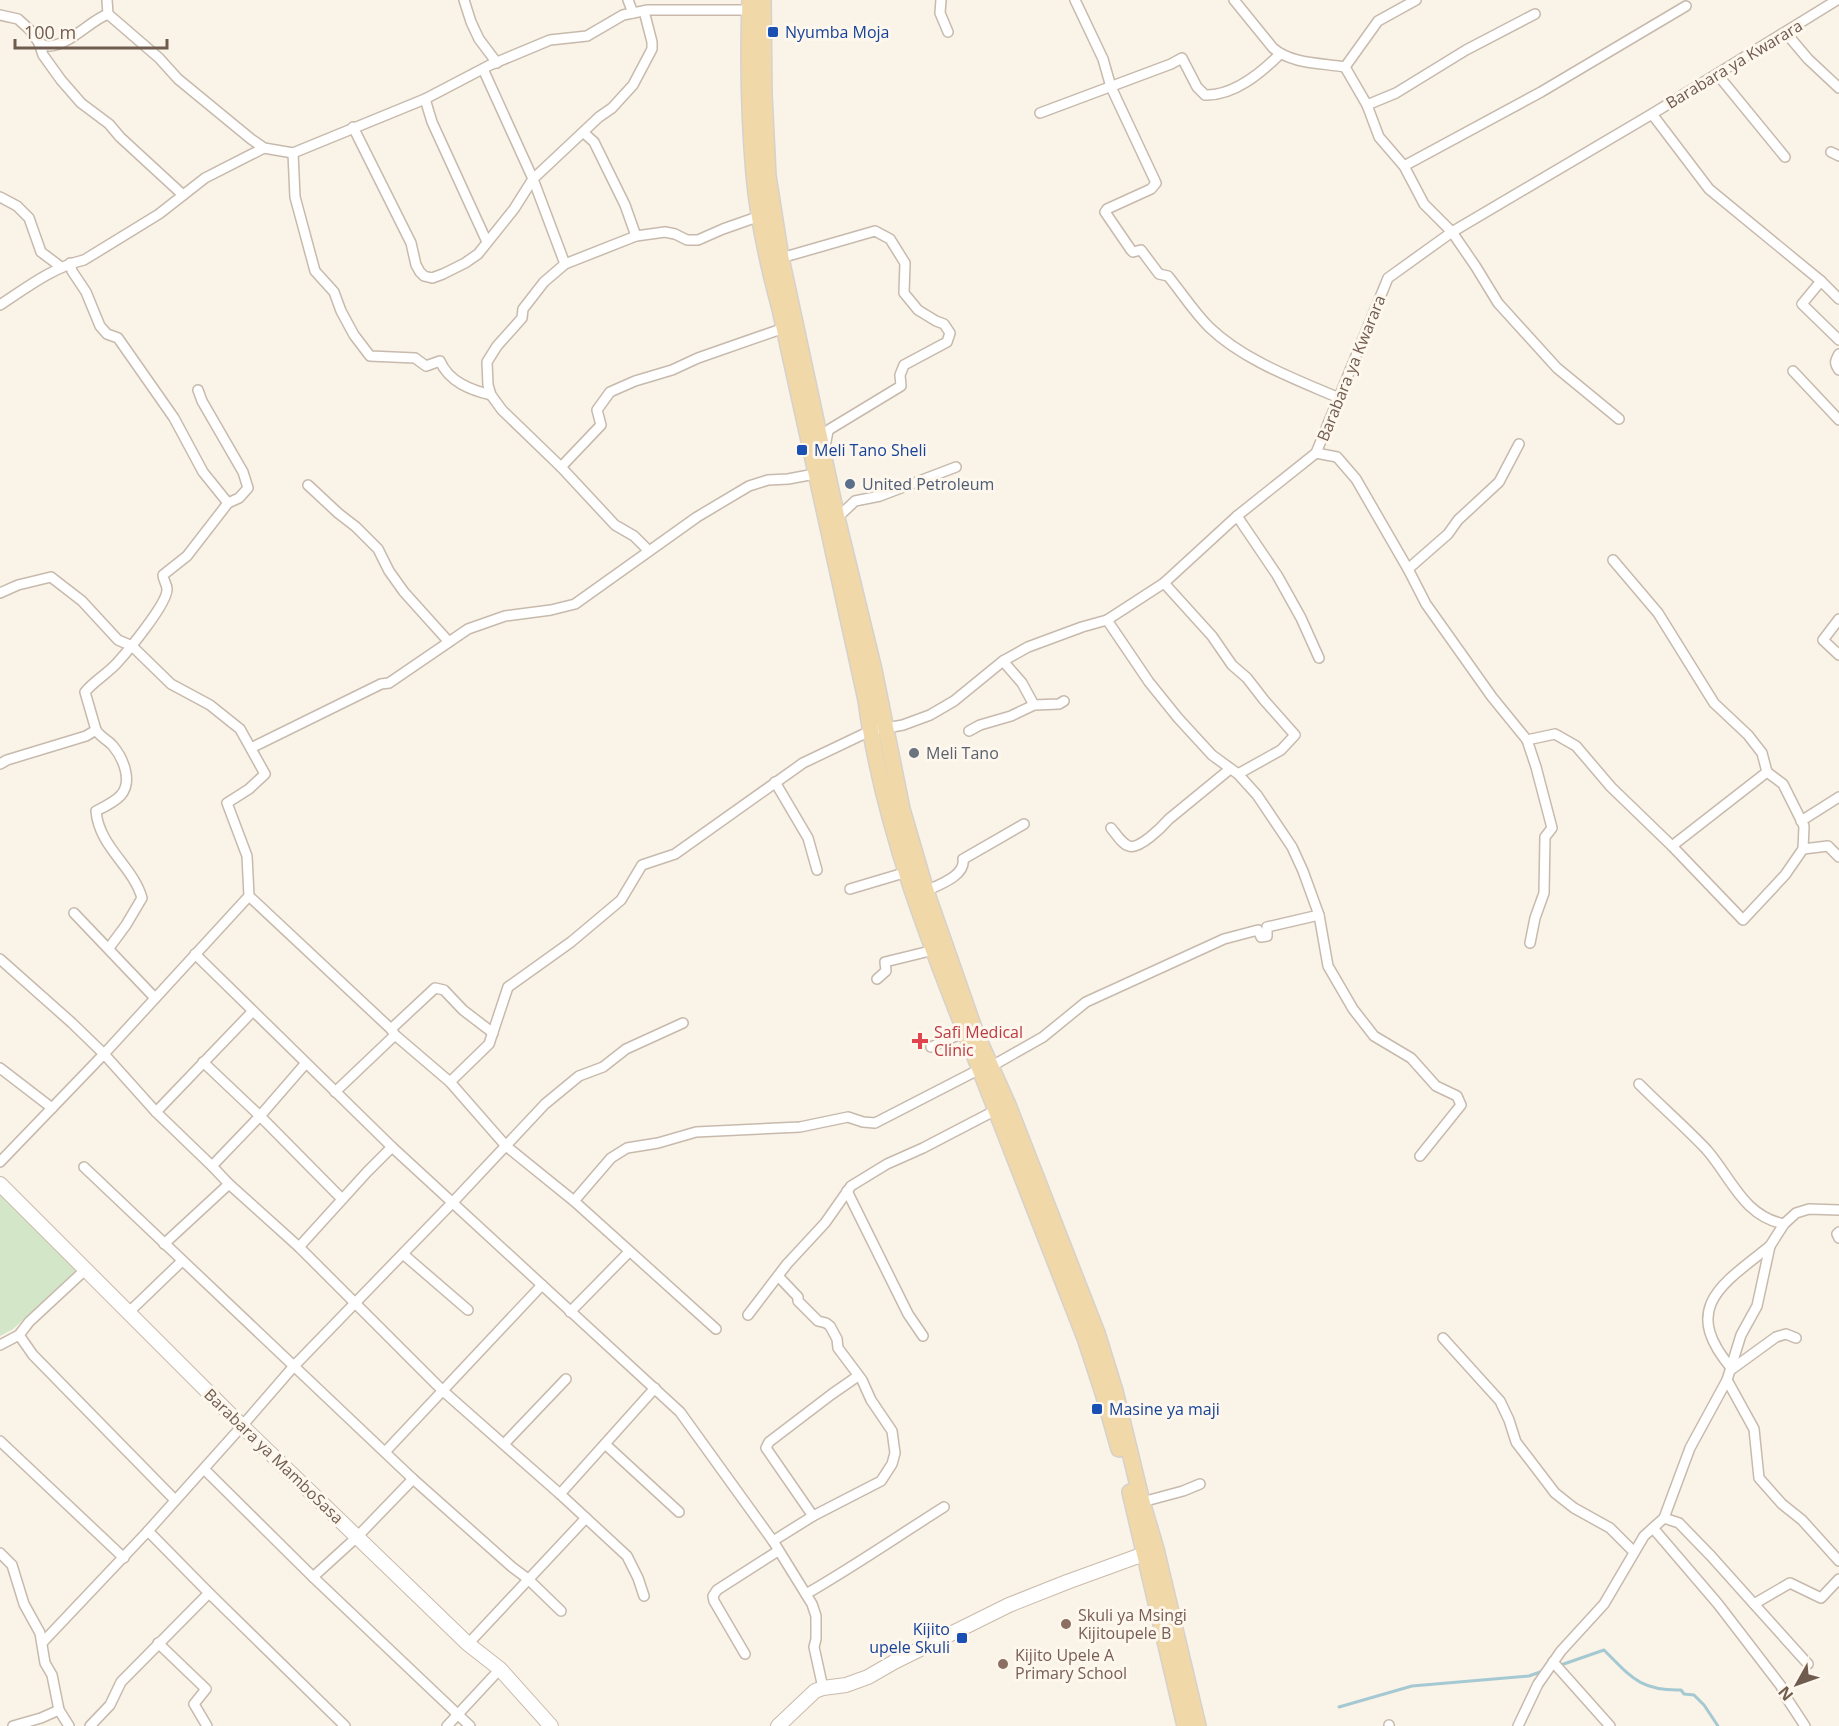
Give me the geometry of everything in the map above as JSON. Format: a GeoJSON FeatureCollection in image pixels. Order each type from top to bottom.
{"type":"FeatureCollection","features":[{"type":"Feature","properties":{"kind":"main road"},"geometry":{"type":"LineString","coordinates":[[763,0],[768,176],[781,258],[824,453],[822,473],[837,518],[886,729],[902,809],[907,872],[965,1032],[986,1068],[1097,1333],[1115,1391],[1142,1502],[1185,1726]]}},
{"type":"Feature","properties":{"kind":"main road"},"geometry":{"type":"LineString","coordinates":[[750,5],[750,93],[754,176],[760,216],[768,262],[822,473],[870,730],[889,813],[904,838],[926,891],[975,1031],[996,1110],[1088,1348],[1182,1652],[1198,1726]]}},
{"type":"Feature","properties":{"kind":"street"},"geometry":{"type":"LineString","coordinates":[[107,0],[108,15],[228,121],[264,148],[293,153],[425,99],[483,69],[550,40],[587,36],[623,15],[644,11],[750,5]]}},
{"type":"Feature","properties":{"kind":"street"},"geometry":{"type":"LineString","coordinates":[[464,0],[478,39],[496,63]]}},
{"type":"Feature","properties":{"kind":"street"},"geometry":{"type":"LineString","coordinates":[[628,0],[633,13]]}},
{"type":"Feature","properties":{"kind":"street"},"geometry":{"type":"LineString","coordinates":[[941,0],[940,14],[948,32]]}},
{"type":"Feature","properties":{"kind":"street"},"geometry":{"type":"LineString","coordinates":[[1075,0],[1103,59],[1111,87],[1156,183],[1151,189],[1107,208],[1106,212],[1131,250],[1133,252],[1141,250],[1160,274],[1168,276],[1210,328],[1241,351],[1284,375],[1339,398]]}},
{"type":"Feature","properties":{"kind":"street"},"geometry":{"type":"LineString","coordinates":[[1234,0],[1280,54],[1345,67]]}},
{"type":"Feature","properties":{"kind":"street"},"geometry":{"type":"LineString","coordinates":[[1345,67],[1378,21],[1416,0]]}},
{"type":"Feature","properties":{"kind":"street","name":"Barabara ya Kwarara"},"geometry":{"type":"LineString","coordinates":[[870,730],[903,725],[930,715],[954,701],[1003,661],[1028,647],[1107,620],[1164,583],[1237,516],[1316,453],[1388,278],[1452,232],[1652,114],[1837,0]]}},
{"type":"Feature","properties":{"kind":"street"},"geometry":{"type":"LineString","coordinates":[[1404,166],[1472,127],[1541,92],[1686,6]]}},
{"type":"Feature","properties":{"kind":"street"},"geometry":{"type":"LineString","coordinates":[[353,127],[411,243],[416,265],[424,276],[432,278],[465,263],[478,254],[514,209],[533,179],[599,117],[612,108],[633,85],[652,49],[644,11]]}},
{"type":"Feature","properties":{"kind":"street"},"geometry":{"type":"LineString","coordinates":[[1367,105],[1396,93],[1466,50],[1535,14]]}},
{"type":"Feature","properties":{"kind":"street"},"geometry":{"type":"LineString","coordinates":[[39,43],[49,46],[58,43],[82,32],[99,18],[108,15]]}},
{"type":"Feature","properties":{"kind":"street"},"geometry":{"type":"LineString","coordinates":[[1,18],[18,19],[30,30],[39,43],[43,55],[81,104],[109,124],[183,195]]}},
{"type":"Feature","properties":{"kind":"street"},"geometry":{"type":"LineString","coordinates":[[1786,33],[1808,59],[1839,88]]}},
{"type":"Feature","properties":{"kind":"street"},"geometry":{"type":"LineString","coordinates":[[1040,113],[1172,64],[1182,58],[1197,87],[1205,95],[1214,95],[1260,74],[1280,54]]}},
{"type":"Feature","properties":{"kind":"street"},"geometry":{"type":"LineString","coordinates":[[1345,67],[1367,105],[1379,137],[1404,166],[1424,204],[1452,232],[1498,303],[1557,368],[1619,419]]}},
{"type":"Feature","properties":{"kind":"street"},"geometry":{"type":"LineString","coordinates":[[483,69],[533,179],[564,264]]}},
{"type":"Feature","properties":{"kind":"street"},"geometry":{"type":"LineString","coordinates":[[1717,74],[1785,157]]}},
{"type":"Feature","properties":{"kind":"street"},"geometry":{"type":"LineString","coordinates":[[425,99],[432,122],[487,242]]}},
{"type":"Feature","properties":{"kind":"street"},"geometry":{"type":"LineString","coordinates":[[1652,114],[1709,189],[1839,298]]}},
{"type":"Feature","properties":{"kind":"street"},"geometry":{"type":"LineString","coordinates":[[584,132],[594,142],[625,206],[636,236]]}},
{"type":"Feature","properties":{"kind":"street"},"geometry":{"type":"LineString","coordinates":[[0,305],[66,265],[84,260],[159,214],[205,178],[264,148]]}},
{"type":"Feature","properties":{"kind":"street"},"geometry":{"type":"LineString","coordinates":[[293,153],[295,197],[315,271],[334,292],[354,335],[370,356],[415,358],[426,366],[440,362],[453,378],[470,389],[491,395]]}},
{"type":"Feature","properties":{"kind":"street"},"geometry":{"type":"LineString","coordinates":[[0,197],[17,206],[29,218],[41,252],[66,265],[72,271],[86,292],[100,326],[107,334],[118,339],[174,418],[204,472],[228,503]]}},
{"type":"Feature","properties":{"kind":"street"},"geometry":{"type":"LineString","coordinates":[[649,551],[634,536],[615,525],[561,467],[502,410],[491,395],[487,362],[497,346],[522,318],[523,309],[544,282],[564,264],[636,236],[665,232],[687,240],[698,240],[760,216]]}},
{"type":"Feature","properties":{"kind":"street"},"geometry":{"type":"LineString","coordinates":[[781,258],[875,231],[890,238],[905,263],[904,293],[918,310],[944,324],[950,333],[947,342],[904,365],[900,375],[900,386],[830,429],[824,453]]}},
{"type":"Feature","properties":{"kind":"street"},"geometry":{"type":"LineString","coordinates":[[1821,281],[1802,304],[1839,340]]}},
{"type":"Feature","properties":{"kind":"street"},"geometry":{"type":"LineString","coordinates":[[561,467],[601,425],[597,410],[610,392],[784,328]]}},
{"type":"Feature","properties":{"kind":"street"},"geometry":{"type":"LineString","coordinates":[[1839,354],[1835,360],[1839,370]]}},
{"type":"Feature","properties":{"kind":"street"},"geometry":{"type":"LineString","coordinates":[[1793,371],[1839,420]]}},
{"type":"Feature","properties":{"kind":"street"},"geometry":{"type":"LineString","coordinates":[[109,948],[142,898],[139,886],[105,840],[97,821],[96,812],[121,796],[125,787],[126,769],[113,746],[97,733],[86,692],[132,646],[159,608],[167,589],[163,575],[187,556],[228,503],[238,498],[248,488],[243,472],[198,390]]}},
{"type":"Feature","properties":{"kind":"street"},"geometry":{"type":"LineString","coordinates":[[1408,569],[1440,541],[1458,520],[1499,482],[1519,444]]}},
{"type":"Feature","properties":{"kind":"street"},"geometry":{"type":"LineString","coordinates":[[1316,453],[1337,457],[1356,479],[1426,604],[1492,696],[1527,740],[1552,828],[1545,837],[1544,893],[1530,943]]}},
{"type":"Feature","properties":{"kind":"street"},"geometry":{"type":"LineString","coordinates":[[837,518],[855,501],[880,496],[956,466]]}},
{"type":"Feature","properties":{"kind":"street"},"geometry":{"type":"LineString","coordinates":[[251,748],[381,684],[389,683],[468,629],[505,616],[551,610],[575,604],[697,516],[749,486],[768,480],[822,473]]}},
{"type":"Feature","properties":{"kind":"street"},"geometry":{"type":"LineString","coordinates":[[308,485],[373,543],[404,592],[449,642]]}},
{"type":"Feature","properties":{"kind":"street"},"geometry":{"type":"LineString","coordinates":[[1237,516],[1277,575],[1320,658]]}},
{"type":"Feature","properties":{"kind":"street"},"geometry":{"type":"LineString","coordinates":[[1527,740],[1555,734],[1576,746],[1611,787],[1743,920],[1785,875],[1803,849],[1804,826],[1783,784],[1767,772],[1762,753],[1748,735],[1714,703],[1659,613],[1613,560]]}},
{"type":"Feature","properties":{"kind":"street"},"geometry":{"type":"LineString","coordinates":[[0,593],[18,585],[51,577],[82,601],[118,640],[132,646],[171,684],[210,705],[240,729],[265,774],[249,789],[227,803],[247,856],[249,896],[393,1032],[450,1082],[506,1146],[574,1201],[717,1329]]}},
{"type":"Feature","properties":{"kind":"street"},"geometry":{"type":"LineString","coordinates":[[1111,828],[1125,844],[1130,847],[1136,846],[1234,771],[1281,750],[1295,735],[1247,678],[1232,665],[1212,636],[1164,583]]}},
{"type":"Feature","properties":{"kind":"street"},"geometry":{"type":"LineString","coordinates":[[1107,620],[1149,682],[1178,718],[1212,755],[1234,771],[1257,795],[1292,847],[1319,915],[1328,966],[1353,1009],[1374,1036],[1411,1058],[1436,1086],[1457,1096],[1461,1105],[1420,1156]]}},
{"type":"Feature","properties":{"kind":"street"},"geometry":{"type":"LineString","coordinates":[[1839,620],[1823,640],[1839,655]]}},
{"type":"Feature","properties":{"kind":"street"},"geometry":{"type":"LineString","coordinates":[[1003,661],[1022,683],[1034,705]]}},
{"type":"Feature","properties":{"kind":"street"},"geometry":{"type":"LineString","coordinates":[[969,731],[980,724],[1011,716],[1034,705],[1059,704],[1064,701]]}},
{"type":"Feature","properties":{"kind":"street"},"geometry":{"type":"LineString","coordinates":[[2,760],[86,736],[96,730]]}},
{"type":"Feature","properties":{"kind":"street"},"geometry":{"type":"LineString","coordinates":[[450,1082],[489,1044],[508,987],[571,942],[621,900],[642,865],[675,854],[803,763],[870,730]]}},
{"type":"Feature","properties":{"kind":"street"},"geometry":{"type":"LineString","coordinates":[[1672,846],[1767,772]]}},
{"type":"Feature","properties":{"kind":"street"},"geometry":{"type":"LineString","coordinates":[[775,782],[808,838],[817,870]]}},
{"type":"Feature","properties":{"kind":"street"},"geometry":{"type":"LineString","coordinates":[[1801,821],[1839,797]]}},
{"type":"Feature","properties":{"kind":"street"},"geometry":{"type":"LineString","coordinates":[[926,891],[960,871],[964,865],[964,858],[1024,824]]}},
{"type":"Feature","properties":{"kind":"street"},"geometry":{"type":"LineString","coordinates":[[1803,849],[1828,846],[1839,857]]}},
{"type":"Feature","properties":{"kind":"street"},"geometry":{"type":"LineString","coordinates":[[850,889],[907,872]]}},
{"type":"Feature","properties":{"kind":"street"},"geometry":{"type":"LineString","coordinates":[[0,1162],[104,1054],[249,896]]}},
{"type":"Feature","properties":{"kind":"street"},"geometry":{"type":"LineString","coordinates":[[74,913],[155,999]]}},
{"type":"Feature","properties":{"kind":"street"},"geometry":{"type":"LineString","coordinates":[[574,1201],[611,1158],[627,1148],[658,1143],[696,1132],[800,1127],[848,1117],[874,1123],[1043,1037],[1086,1002],[1224,939],[1258,930],[1261,937],[1267,936],[1267,927],[1319,915]]}},
{"type":"Feature","properties":{"kind":"street"},"geometry":{"type":"LineString","coordinates":[[876,979],[886,971],[885,962],[934,950]]}},
{"type":"Feature","properties":{"kind":"street"},"geometry":{"type":"LineString","coordinates":[[195,954],[392,1147],[680,1412],[772,1540],[812,1604],[816,1616],[814,1647],[823,1688]]}},
{"type":"Feature","properties":{"kind":"street"},"geometry":{"type":"LineString","coordinates":[[0,959],[104,1054],[156,1112],[229,1184],[299,1247],[442,1390],[627,1556],[644,1596]]}},
{"type":"Feature","properties":{"kind":"street"},"geometry":{"type":"LineString","coordinates":[[335,1092],[435,988],[444,990],[463,1010],[493,1033]]}},
{"type":"Feature","properties":{"kind":"street"},"geometry":{"type":"LineString","coordinates":[[156,1112],[253,1011]]}},
{"type":"Feature","properties":{"kind":"street"},"geometry":{"type":"LineString","coordinates":[[42,1642],[148,1531],[294,1366],[545,1104],[579,1076],[603,1067],[626,1049],[682,1023]]}},
{"type":"Feature","properties":{"kind":"street"},"geometry":{"type":"LineString","coordinates":[[931,1047],[965,1032]]}},
{"type":"Feature","properties":{"kind":"street"},"geometry":{"type":"LineString","coordinates":[[202,1062],[260,1116],[342,1199]]}},
{"type":"Feature","properties":{"kind":"street"},"geometry":{"type":"LineString","coordinates":[[212,1166],[306,1063]]}},
{"type":"Feature","properties":{"kind":"street"},"geometry":{"type":"LineString","coordinates":[[0,1068],[52,1108]]}},
{"type":"Feature","properties":{"kind":"street"},"geometry":{"type":"LineString","coordinates":[[1639,1084],[1719,1164],[1744,1202],[1771,1222],[1784,1224]]}},
{"type":"Feature","properties":{"kind":"street"},"geometry":{"type":"LineString","coordinates":[[748,1315],[778,1276],[825,1223],[851,1186],[887,1164],[996,1110]]}},
{"type":"Feature","properties":{"kind":"street"},"geometry":{"type":"LineString","coordinates":[[299,1247],[392,1147]]}},
{"type":"Feature","properties":{"kind":"street"},"geometry":{"type":"LineString","coordinates":[[84,1167],[413,1479],[528,1579],[561,1611]]}},
{"type":"Feature","properties":{"kind":"street","name":"Barabara ya MamboSasa"},"geometry":{"type":"LineString","coordinates":[[0,1184],[242,1426],[468,1644],[500,1669],[551,1726]]}},
{"type":"Feature","properties":{"kind":"street"},"geometry":{"type":"LineString","coordinates":[[164,1244],[229,1184]]}},
{"type":"Feature","properties":{"kind":"street"},"geometry":{"type":"LineString","coordinates":[[847,1191],[909,1314],[923,1336]]}},
{"type":"Feature","properties":{"kind":"street"},"geometry":{"type":"LineString","coordinates":[[1732,1369],[1720,1356],[1709,1335],[1707,1310],[1714,1294],[1770,1246],[1784,1224],[1796,1213],[1809,1209],[1839,1210]]}},
{"type":"Feature","properties":{"kind":"street"},"geometry":{"type":"LineString","coordinates":[[1839,1232],[1837,1234],[1839,1238]]}},
{"type":"Feature","properties":{"kind":"street"},"geometry":{"type":"LineString","coordinates":[[1518,1726],[1538,1684],[1553,1662],[1604,1604],[1644,1536],[1664,1518],[1690,1448],[1727,1380],[1741,1335],[1757,1306],[1770,1246]]}},
{"type":"Feature","properties":{"kind":"street"},"geometry":{"type":"LineString","coordinates":[[570,1312],[629,1252]]}},
{"type":"Feature","properties":{"kind":"street"},"geometry":{"type":"LineString","coordinates":[[403,1254],[468,1310]]}},
{"type":"Feature","properties":{"kind":"street"},"geometry":{"type":"LineString","coordinates":[[128,1313],[182,1261]]}},
{"type":"Feature","properties":{"kind":"street"},"geometry":{"type":"LineString","coordinates":[[0,1345],[19,1335],[29,1322],[86,1270]]}},
{"type":"Feature","properties":{"kind":"street"},"geometry":{"type":"LineString","coordinates":[[772,1540],[880,1481],[892,1464],[895,1444],[892,1431],[871,1400],[862,1380],[838,1348],[837,1339],[830,1326],[814,1319],[800,1304],[798,1297],[778,1276]]}},
{"type":"Feature","properties":{"kind":"street"},"geometry":{"type":"LineString","coordinates":[[386,1452],[542,1285]]}},
{"type":"Feature","properties":{"kind":"street"},"geometry":{"type":"LineString","coordinates":[[19,1335],[33,1355],[175,1500]]}},
{"type":"Feature","properties":{"kind":"street"},"geometry":{"type":"LineString","coordinates":[[1732,1369],[1776,1337],[1786,1335],[1796,1338]]}},
{"type":"Feature","properties":{"kind":"street"},"geometry":{"type":"LineString","coordinates":[[1443,1338],[1500,1401],[1516,1442],[1555,1493],[1574,1508],[1610,1528],[1634,1552]]}},
{"type":"Feature","properties":{"kind":"street"},"geometry":{"type":"LineString","coordinates":[[813,1516],[766,1448],[769,1442],[858,1376]]}},
{"type":"Feature","properties":{"kind":"street"},"geometry":{"type":"LineString","coordinates":[[504,1444],[566,1379]]}},
{"type":"Feature","properties":{"kind":"street"},"geometry":{"type":"LineString","coordinates":[[1727,1380],[1754,1429],[1759,1478],[1782,1504],[1802,1520],[1839,1561]]}},
{"type":"Feature","properties":{"kind":"street"},"geometry":{"type":"LineString","coordinates":[[560,1494],[655,1388]]}},
{"type":"Feature","properties":{"kind":"street"},"geometry":{"type":"LineString","coordinates":[[0,1441],[123,1558]]}},
{"type":"Feature","properties":{"kind":"street"},"geometry":{"type":"LineString","coordinates":[[605,1444],[679,1512]]}},
{"type":"Feature","properties":{"kind":"street"},"geometry":{"type":"LineString","coordinates":[[204,1469],[313,1577],[470,1726]]}},
{"type":"Feature","properties":{"kind":"street"},"geometry":{"type":"LineString","coordinates":[[313,1577],[357,1537],[413,1479]]}},
{"type":"Feature","properties":{"kind":"street"},"geometry":{"type":"LineString","coordinates":[[1142,1502],[1200,1484]]}},
{"type":"Feature","properties":{"kind":"street"},"geometry":{"type":"LineString","coordinates":[[806,1594],[944,1507]]}},
{"type":"Feature","properties":{"kind":"street"},"geometry":{"type":"LineString","coordinates":[[468,1644],[586,1518]]}},
{"type":"Feature","properties":{"kind":"street"},"geometry":{"type":"LineString","coordinates":[[1664,1518],[1679,1523],[1808,1664]]}},
{"type":"Feature","properties":{"kind":"street"},"geometry":{"type":"LineString","coordinates":[[1653,1528],[1718,1604],[1781,1686],[1805,1726]]}},
{"type":"Feature","properties":{"kind":"street"},"geometry":{"type":"LineString","coordinates":[[148,1531],[339,1724]]}},
{"type":"Feature","properties":{"kind":"street"},"geometry":{"type":"LineString","coordinates":[[745,1654],[713,1596],[717,1590],[778,1551]]}},
{"type":"Feature","properties":{"kind":"street"},"geometry":{"type":"LineString","coordinates":[[778,1726],[815,1691],[846,1685],[868,1677],[1009,1605],[1151,1552]]}},
{"type":"Feature","properties":{"kind":"street"},"geometry":{"type":"LineString","coordinates":[[0,1553],[12,1565],[24,1604],[40,1633],[45,1663],[52,1675],[59,1710],[69,1726]]}},
{"type":"Feature","properties":{"kind":"street"},"geometry":{"type":"LineString","coordinates":[[1754,1604],[1790,1583],[1821,1598],[1839,1579]]}},
{"type":"Feature","properties":{"kind":"street"},"geometry":{"type":"LineString","coordinates":[[90,1726],[110,1705],[122,1682],[209,1593]]}},
{"type":"Feature","properties":{"kind":"street"},"geometry":{"type":"LineString","coordinates":[[158,1643],[206,1689],[194,1704],[207,1726]]}},
{"type":"Feature","properties":{"kind":"street"},"geometry":{"type":"LineString","coordinates":[[1553,1662],[1610,1726]]}},
{"type":"Feature","properties":{"kind":"street"},"geometry":{"type":"LineString","coordinates":[[447,1726],[500,1669]]}},
{"type":"Feature","properties":{"kind":"street"},"geometry":{"type":"LineString","coordinates":[[13,1726],[59,1710]]}},
{"type":"Feature","properties":{"kind":"green space"},"geometry":{"type":"Polygon","coordinates":[[[0,1194],[76,1271],[13,1329],[0,1336],[0,1194]]]}},
{"type":"Feature","properties":{"kind":"waterway"},"geometry":{"type":"LineString","coordinates":[[1558,1666],[1604,1650],[1629,1675],[1646,1685],[1667,1690],[1681,1690],[1684,1694],[1694,1695],[1718,1726]]}},
{"type":"Feature","properties":{"kind":"waterway"},"geometry":{"type":"LineString","coordinates":[[1339,1707],[1412,1686],[1529,1676],[1543,1671]]}},
{"type":"Feature","properties":{"kind":"place","name":"Nyumba Moja"},"geometry":{"type":"Point","coordinates":[773,32]}},
{"type":"Feature","properties":{"kind":"place","name":"Meli Tano Sheli"},"geometry":{"type":"Point","coordinates":[802,450]}},
{"type":"Feature","properties":{"kind":"place","name":"United Petroleum"},"geometry":{"type":"Point","coordinates":[850,484]}},
{"type":"Feature","properties":{"kind":"place","name":"Meli Tano"},"geometry":{"type":"Point","coordinates":[914,753]}},
{"type":"Feature","properties":{"kind":"place","name":"Safi Medical Clinic"},"geometry":{"type":"Point","coordinates":[920,1041]}},
{"type":"Feature","properties":{"kind":"place","name":"Masine ya maji"},"geometry":{"type":"Point","coordinates":[1097,1409]}},
{"type":"Feature","properties":{"kind":"place","name":"Skuli ya Msingi Kijitoupele B"},"geometry":{"type":"Point","coordinates":[1066,1624]}},
{"type":"Feature","properties":{"kind":"place","name":"Kijito upele Skuli"},"geometry":{"type":"Point","coordinates":[962,1638]}},
{"type":"Feature","properties":{"kind":"place","name":"Kijito Upele A Primary School"},"geometry":{"type":"Point","coordinates":[1003,1664]}}]}
